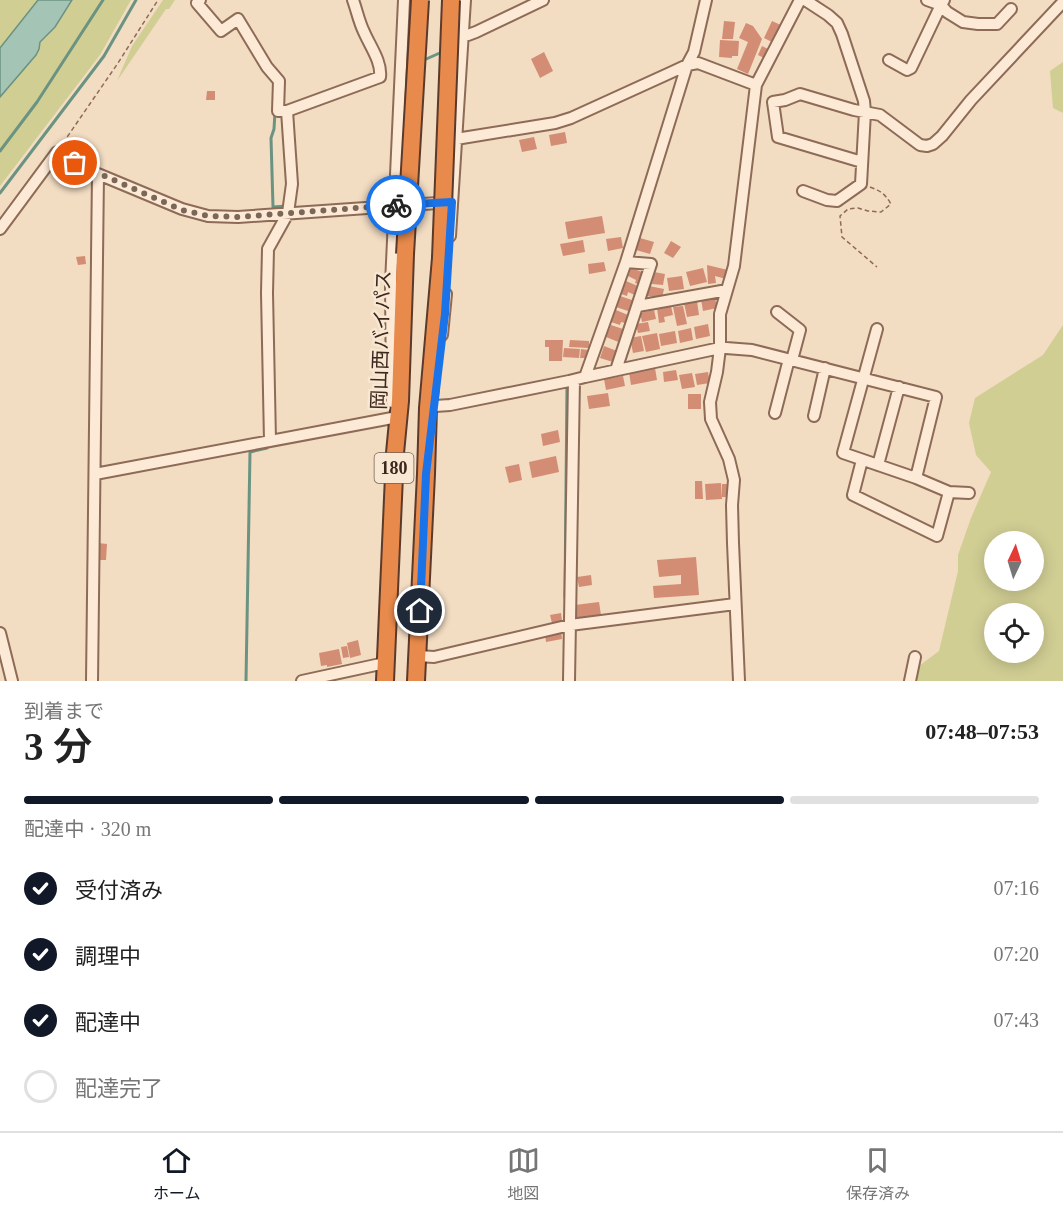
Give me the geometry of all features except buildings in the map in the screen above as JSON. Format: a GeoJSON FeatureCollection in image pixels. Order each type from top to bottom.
{"type":"FeatureCollection","features":[{"type":"Feature","properties":{"kind":"highway","name":"岡山西バイパス"},"geometry":{"type":"LineString","coordinates":[[385,681],[395,453],[400,401],[405,254],[420,0]]}},
{"type":"Feature","properties":{"kind":"highway","name":"180"},"geometry":{"type":"LineString","coordinates":[[417,681],[428,408],[441,258],[451,0]]}},
{"type":"Feature","properties":{"kind":"street"},"geometry":{"type":"LineString","coordinates":[[200,0],[197,3],[221,31],[238,19],[267,67],[279,81],[278,111],[287,111],[380,77],[381,72],[372,47],[363,32],[353,0]]}},
{"type":"Feature","properties":{"kind":"street"},"geometry":{"type":"LineString","coordinates":[[395,453],[392,418],[391,284],[404,0]]}},
{"type":"Feature","properties":{"kind":"street"},"geometry":{"type":"LineString","coordinates":[[426,474],[445,314],[465,0]]}},
{"type":"Feature","properties":{"kind":"street"},"geometry":{"type":"LineString","coordinates":[[462,34],[468,35],[476,32],[543,0]]}},
{"type":"Feature","properties":{"kind":"street"},"geometry":{"type":"LineString","coordinates":[[569,681],[566,625],[573,380],[628,262],[687,65],[694,52],[706,0]]}},
{"type":"Feature","properties":{"kind":"street"},"geometry":{"type":"LineString","coordinates":[[739,681],[732,505],[734,480],[729,459],[711,419],[710,402],[720,348],[720,314],[734,266],[756,85],[800,0]]}},
{"type":"Feature","properties":{"kind":"street"},"geometry":{"type":"LineString","coordinates":[[803,191],[827,200],[837,201],[861,184],[864,112],[864,101],[837,23],[805,0]]}},
{"type":"Feature","properties":{"kind":"street"},"geometry":{"type":"LineString","coordinates":[[927,0],[943,2]]}},
{"type":"Feature","properties":{"kind":"street"},"geometry":{"type":"LineString","coordinates":[[943,2],[947,12],[963,22],[978,24],[997,24],[1011,9]]}},
{"type":"Feature","properties":{"kind":"street"},"geometry":{"type":"LineString","coordinates":[[889,60],[908,70],[911,68],[943,2]]}},
{"type":"Feature","properties":{"kind":"street"},"geometry":{"type":"LineString","coordinates":[[862,162],[778,137],[773,102],[800,94],[880,115],[920,145],[933,144],[1063,2]]}},
{"type":"Feature","properties":{"kind":"street"},"geometry":{"type":"LineString","coordinates":[[456,139],[555,123],[571,118],[687,65],[698,63],[756,85]]}},
{"type":"Feature","properties":{"kind":"street"},"geometry":{"type":"LineString","coordinates":[[381,72],[402,70]]}},
{"type":"Feature","properties":{"kind":"street"},"geometry":{"type":"LineString","coordinates":[[270,441],[268,249],[288,213],[292,184],[287,111]]}},
{"type":"Feature","properties":{"kind":"street"},"geometry":{"type":"LineString","coordinates":[[0,228],[57,152],[98,174],[182,210],[208,216],[238,217],[452,202]]}},
{"type":"Feature","properties":{"kind":"street"},"geometry":{"type":"LineString","coordinates":[[92,681],[98,174]]}},
{"type":"Feature","properties":{"kind":"street"},"geometry":{"type":"LineString","coordinates":[[616,370],[651,264],[628,262]]}},
{"type":"Feature","properties":{"kind":"street"},"geometry":{"type":"LineString","coordinates":[[638,306],[727,290]]}},
{"type":"Feature","properties":{"kind":"street"},"geometry":{"type":"LineString","coordinates":[[775,413],[800,330],[777,312]]}},
{"type":"Feature","properties":{"kind":"street"},"geometry":{"type":"LineString","coordinates":[[877,329],[843,453],[949,492],[969,494]]}},
{"type":"Feature","properties":{"kind":"street"},"geometry":{"type":"LineString","coordinates":[[435,406],[573,380],[720,348],[752,350],[936,397],[916,478]]}},
{"type":"Feature","properties":{"kind":"street"},"geometry":{"type":"LineString","coordinates":[[814,416],[825,368]]}},
{"type":"Feature","properties":{"kind":"street"},"geometry":{"type":"LineString","coordinates":[[878,465],[899,387]]}},
{"type":"Feature","properties":{"kind":"street"},"geometry":{"type":"LineString","coordinates":[[95,474],[392,418]]}},
{"type":"Feature","properties":{"kind":"street"},"geometry":{"type":"LineString","coordinates":[[862,460],[853,495],[937,536],[949,492]]}},
{"type":"Feature","properties":{"kind":"street"},"geometry":{"type":"LineString","coordinates":[[418,656],[434,657],[566,625],[735,604]]}},
{"type":"Feature","properties":{"kind":"street"},"geometry":{"type":"LineString","coordinates":[[0,633],[12,681]]}},
{"type":"Feature","properties":{"kind":"street"},"geometry":{"type":"LineString","coordinates":[[910,681],[915,657]]}},
{"type":"Feature","properties":{"kind":"street"},"geometry":{"type":"LineString","coordinates":[[302,681],[385,663]]}},
{"type":"Feature","properties":{"kind":"path"},"geometry":{"type":"LineString","coordinates":[[57,152],[158,0]]}},
{"type":"Feature","properties":{"kind":"path"},"geometry":{"type":"LineString","coordinates":[[861,184],[881,191],[891,204],[880,212],[858,208],[848,209],[840,216],[842,237],[877,267]]}},
{"type":"Feature","properties":{"kind":"shaded area"},"geometry":{"type":"Polygon","coordinates":[[[0,0],[38,0],[0,48],[0,0]]]}},
{"type":"Feature","properties":{"kind":"shaded area"},"geometry":{"type":"Polygon","coordinates":[[[38,0],[72,0],[55,27],[40,42],[36,55],[0,97],[0,48],[38,0]]]}},
{"type":"Feature","properties":{"kind":"shaded area"},"geometry":{"type":"Polygon","coordinates":[[[72,0],[131,0],[100,55],[0,186],[0,97],[36,55],[39,42],[55,27],[72,0]]]}},
{"type":"Feature","properties":{"kind":"shaded area"},"geometry":{"type":"Polygon","coordinates":[[[163,0],[175,0],[169,9],[166,9],[117,81],[132,46],[163,0]]]}},
{"type":"Feature","properties":{"kind":"shaded area"},"geometry":{"type":"Polygon","coordinates":[[[1063,62],[1063,113],[1053,108],[1050,71],[1063,62]]]}},
{"type":"Feature","properties":{"kind":"shaded area"},"geometry":{"type":"Polygon","coordinates":[[[1063,325],[1063,681],[916,681],[919,666],[939,651],[958,571],[958,555],[991,472],[976,455],[969,423],[975,398],[1043,355],[1063,325]]]}},
{"type":"Feature","properties":{"kind":"waterway"},"geometry":{"type":"LineString","coordinates":[[0,151],[37,102],[103,0]]}},
{"type":"Feature","properties":{"kind":"waterway"},"geometry":{"type":"LineString","coordinates":[[0,193],[104,56],[136,0]]}},
{"type":"Feature","properties":{"kind":"waterway"},"geometry":{"type":"LineString","coordinates":[[424,60],[442,52]]}},
{"type":"Feature","properties":{"kind":"waterway"},"geometry":{"type":"LineString","coordinates":[[275,112],[271,138],[273,207],[287,206]]}},
{"type":"Feature","properties":{"kind":"waterway"},"geometry":{"type":"LineString","coordinates":[[565,597],[567,385]]}},
{"type":"Feature","properties":{"kind":"waterway"},"geometry":{"type":"LineString","coordinates":[[246,681],[250,452],[267,448]]}},
{"type":"Feature","properties":{"kind":"way so far"},"geometry":{"type":"LineString","coordinates":[[75,163],[182,210],[208,216],[238,217],[396,205]]}},
{"type":"Feature","properties":{"kind":"route"},"geometry":{"type":"LineString","coordinates":[[396,205],[452,202],[445,314],[426,474],[420,611]]}}]}
